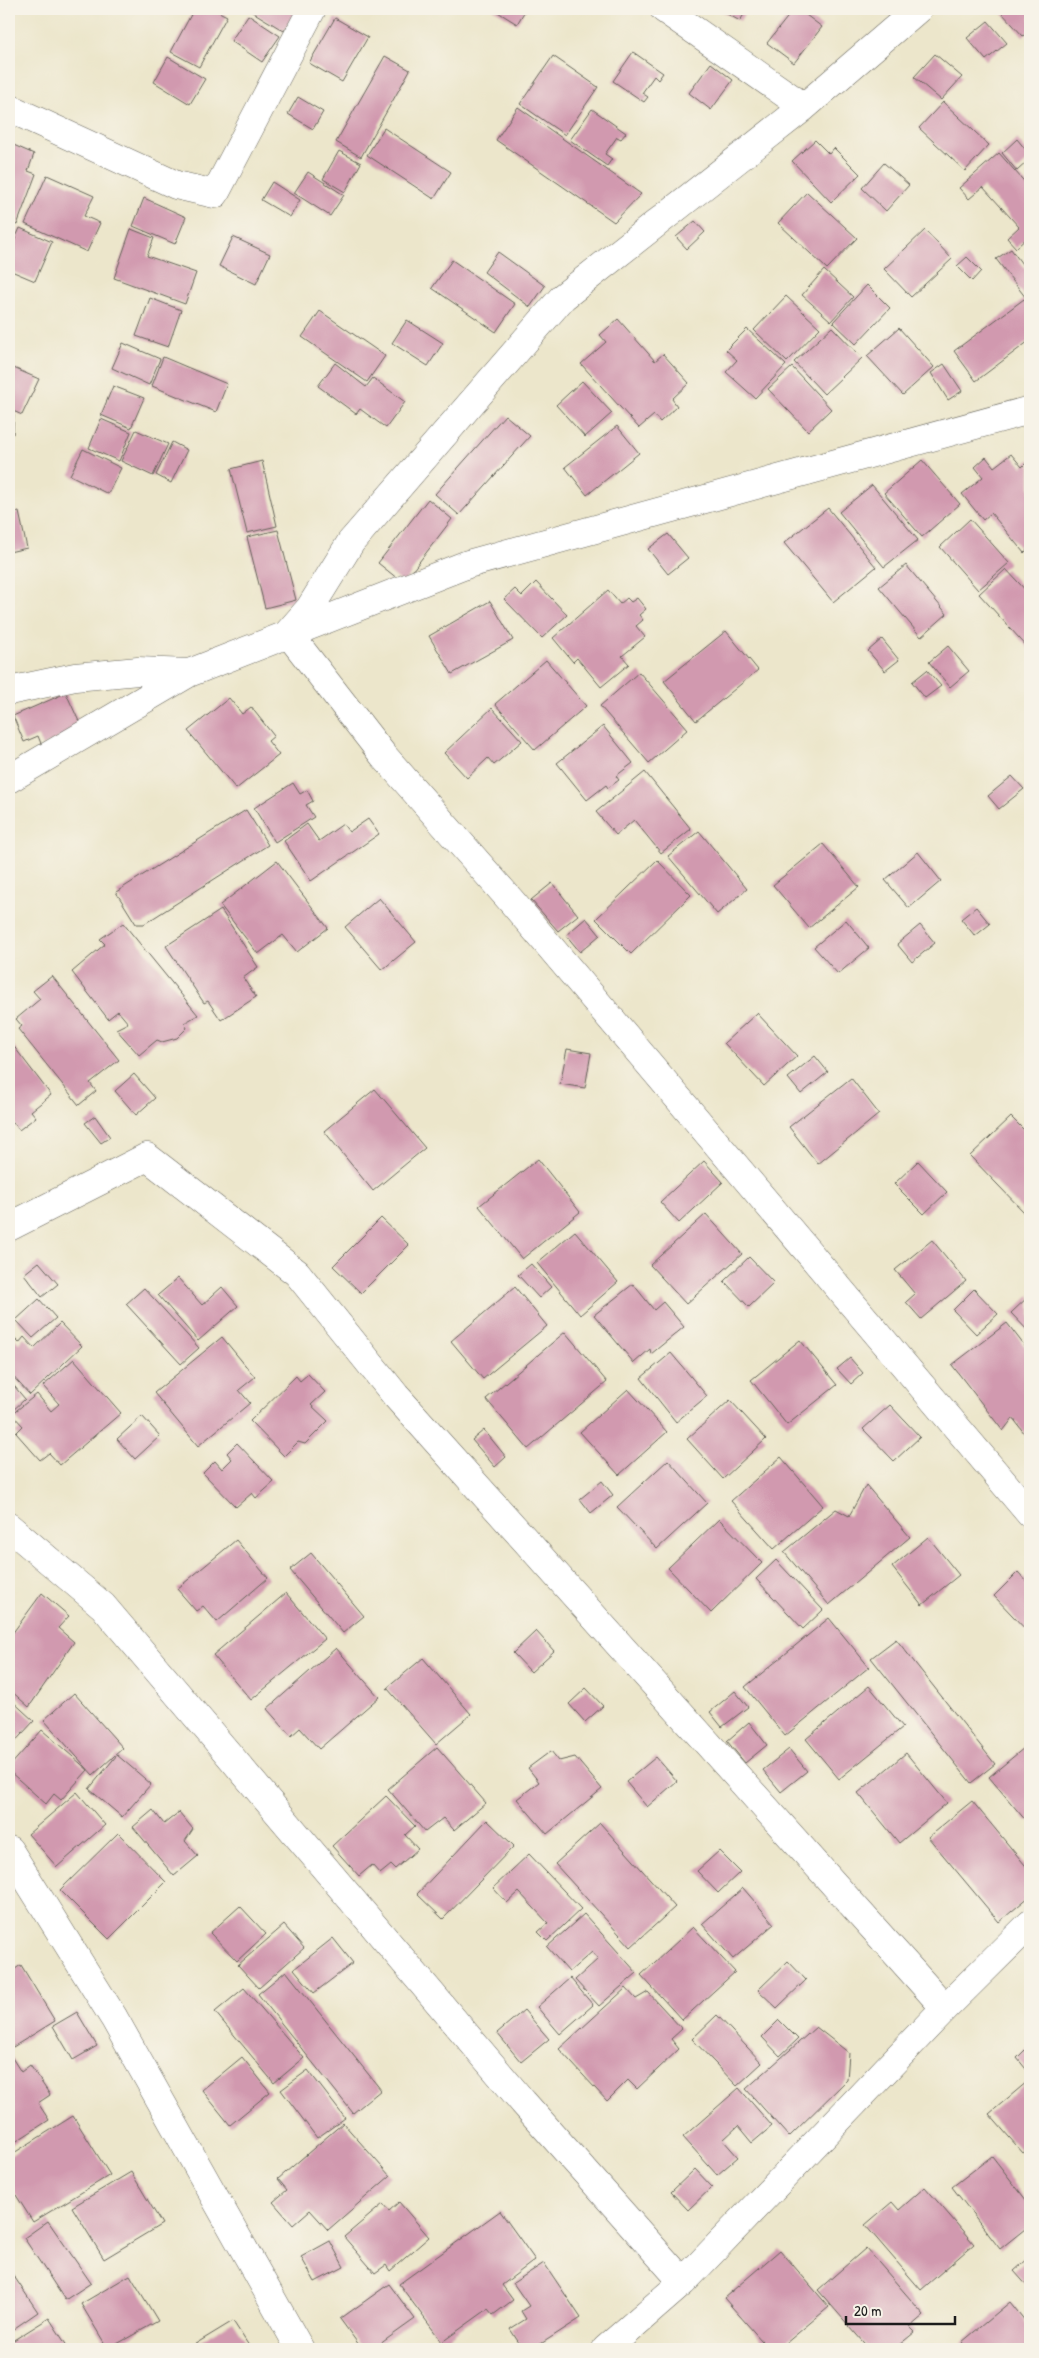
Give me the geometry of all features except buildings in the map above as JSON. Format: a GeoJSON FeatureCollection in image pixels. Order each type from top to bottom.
{"type":"FeatureCollection","features":[{"type":"Feature","properties":{"kind":"street"},"geometry":{"type":"LineString","coordinates":[[9,108],[176,185],[215,194],[312,9]]}},
{"type":"Feature","properties":{"kind":"street"},"geometry":{"type":"LineString","coordinates":[[664,9],[804,107]]}},
{"type":"Feature","properties":{"kind":"street"},"geometry":{"type":"LineString","coordinates":[[288,633],[310,608],[351,542],[563,298],[804,107],[918,9]]}},
{"type":"Feature","properties":{"kind":"street"},"geometry":{"type":"LineString","coordinates":[[9,779],[188,673],[468,564],[1030,410]]}},
{"type":"Feature","properties":{"kind":"street"},"geometry":{"type":"LineString","coordinates":[[288,633],[383,755],[513,903],[1030,1514]]}},
{"type":"Feature","properties":{"kind":"street"},"geometry":{"type":"LineString","coordinates":[[9,691],[75,677],[138,671],[188,673]]}},
{"type":"Feature","properties":{"kind":"street"},"geometry":{"type":"LineString","coordinates":[[9,1227],[147,1157],[297,1272],[396,1396],[945,2008]]}},
{"type":"Feature","properties":{"kind":"street"},"geometry":{"type":"LineString","coordinates":[[9,1527],[103,1606],[523,2102],[683,2282]]}},
{"type":"Feature","properties":{"kind":"street"},"geometry":{"type":"LineString","coordinates":[[9,1850],[114,2018],[300,2349]]}},
{"type":"Feature","properties":{"kind":"street"},"geometry":{"type":"LineString","coordinates":[[606,2349],[683,2282],[945,2008],[1030,1924]]}}]}
